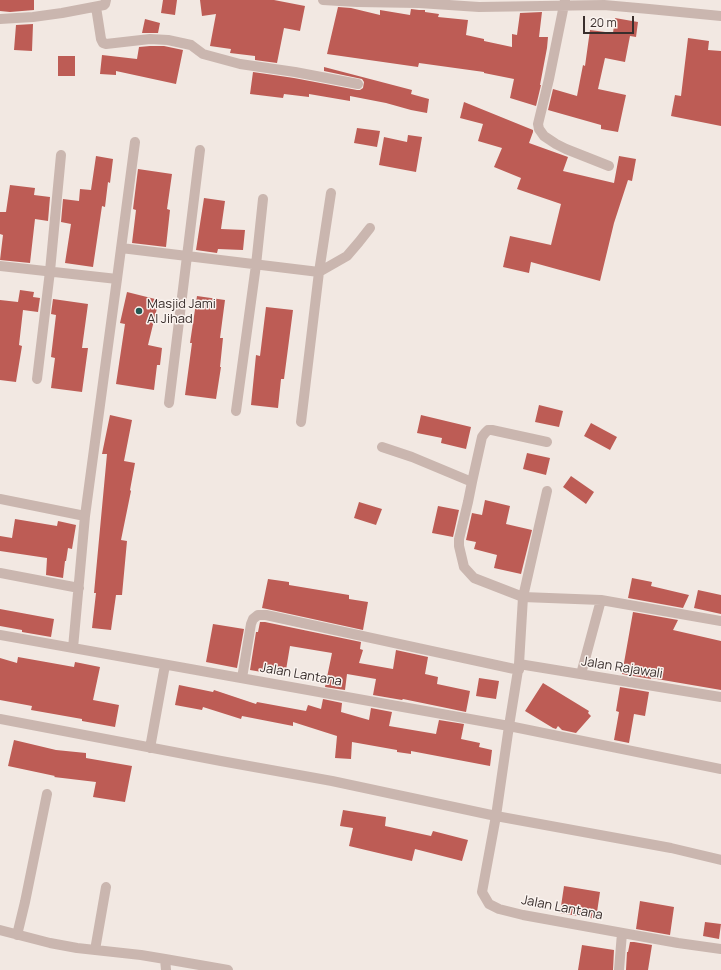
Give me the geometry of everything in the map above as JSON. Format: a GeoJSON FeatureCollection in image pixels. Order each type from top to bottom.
{"type":"FeatureCollection","features":[{"type":"Feature","properties":{"kind":"street"},"geometry":{"type":"LineString","coordinates":[[0,20],[33,17],[96,7],[104,5],[106,0]]}},
{"type":"Feature","properties":{"kind":"street"},"geometry":{"type":"LineString","coordinates":[[323,0],[480,4],[516,7],[565,3],[604,5],[721,16]]}},
{"type":"Feature","properties":{"kind":"street"},"geometry":{"type":"LineString","coordinates":[[565,3],[538,124],[539,130],[544,136],[556,144],[609,166]]}},
{"type":"Feature","properties":{"kind":"street"},"geometry":{"type":"LineString","coordinates":[[96,7],[101,39],[106,44],[150,39],[168,40],[190,45],[204,54],[240,64],[295,72],[358,84]]}},
{"type":"Feature","properties":{"kind":"street"},"geometry":{"type":"LineString","coordinates":[[73,648],[85,516],[135,142]]}},
{"type":"Feature","properties":{"kind":"street"},"geometry":{"type":"LineString","coordinates":[[169,403],[200,150]]}},
{"type":"Feature","properties":{"kind":"street"},"geometry":{"type":"LineString","coordinates":[[37,379],[50,272],[61,155]]}},
{"type":"Feature","properties":{"kind":"street"},"geometry":{"type":"LineString","coordinates":[[301,422],[319,272],[331,193]]}},
{"type":"Feature","properties":{"kind":"street"},"geometry":{"type":"LineString","coordinates":[[236,411],[256,265],[263,199]]}},
{"type":"Feature","properties":{"kind":"street"},"geometry":{"type":"LineString","coordinates":[[121,248],[319,272],[346,256],[370,228]]}},
{"type":"Feature","properties":{"kind":"street"},"geometry":{"type":"LineString","coordinates":[[0,266],[117,279]]}},
{"type":"Feature","properties":{"kind":"street"},"geometry":{"type":"LineString","coordinates":[[548,442],[492,430],[488,430],[482,437],[459,539],[464,567],[474,578],[523,597],[600,600],[721,621]]}},
{"type":"Feature","properties":{"kind":"street"},"geometry":{"type":"LineString","coordinates":[[382,447],[412,457],[472,482]]}},
{"type":"Feature","properties":{"kind":"street"},"geometry":{"type":"LineString","coordinates":[[548,491],[523,597],[519,667],[509,726],[721,769]]}},
{"type":"Feature","properties":{"kind":"street"},"geometry":{"type":"LineString","coordinates":[[0,500],[85,516]]}},
{"type":"Feature","properties":{"kind":"street"},"geometry":{"type":"LineString","coordinates":[[0,573],[79,588]]}},
{"type":"Feature","properties":{"kind":"street"},"geometry":{"type":"LineString","coordinates":[[581,674],[600,600]]}},
{"type":"Feature","properties":{"kind":"street","name":"Jalan Rajawali"},"geometry":{"type":"LineString","coordinates":[[242,678],[251,624],[253,619],[258,615],[266,615],[519,667],[581,674],[721,697]]}},
{"type":"Feature","properties":{"kind":"street","name":"Jalan Lantana"},"geometry":{"type":"LineString","coordinates":[[0,635],[509,726],[496,816],[482,892],[489,904],[499,909],[523,915],[678,943],[721,949]]}},
{"type":"Feature","properties":{"kind":"street"},"geometry":{"type":"LineString","coordinates":[[150,748],[165,664]]}},
{"type":"Feature","properties":{"kind":"street"},"geometry":{"type":"LineString","coordinates":[[0,719],[332,781],[496,816],[670,848],[721,860]]}},
{"type":"Feature","properties":{"kind":"street"},"geometry":{"type":"LineString","coordinates":[[16,935],[25,902],[47,794]]}},
{"type":"Feature","properties":{"kind":"street"},"geometry":{"type":"LineString","coordinates":[[95,950],[106,887]]}},
{"type":"Feature","properties":{"kind":"street"},"geometry":{"type":"LineString","coordinates":[[0,930],[50,943],[141,955],[228,970]]}},
{"type":"Feature","properties":{"kind":"street"},"geometry":{"type":"LineString","coordinates":[[619,970],[622,933]]}},
{"type":"Feature","properties":{"kind":"street"},"geometry":{"type":"LineString","coordinates":[[165,959],[166,970]]}},
{"type":"Feature","properties":{"kind":"building"},"geometry":{"type":"Polygon","coordinates":[[[0,0],[34,0],[34,10],[10,12],[0,11],[0,0]]]}},
{"type":"Feature","properties":{"kind":"building"},"geometry":{"type":"Polygon","coordinates":[[[163,0],[177,0],[175,15],[161,13],[163,0]]]}},
{"type":"Feature","properties":{"kind":"building"},"geometry":{"type":"Polygon","coordinates":[[[200,0],[274,0],[305,6],[300,31],[284,28],[277,63],[255,60],[255,56],[230,53],[231,49],[210,46],[216,14],[202,16],[200,0]]]}},
{"type":"Feature","properties":{"kind":"building"},"geometry":{"type":"Polygon","coordinates":[[[338,7],[351,8],[380,15],[380,10],[410,15],[411,9],[425,10],[425,12],[439,14],[438,17],[468,20],[466,35],[484,39],[484,41],[512,47],[512,34],[517,35],[520,13],[542,12],[539,37],[548,37],[541,85],[536,106],[510,98],[514,79],[484,72],[419,63],[418,67],[327,54],[338,7]]]}},
{"type":"Feature","properties":{"kind":"building"},"geometry":{"type":"Polygon","coordinates":[[[615,18],[638,22],[636,37],[630,36],[625,62],[605,58],[598,89],[626,95],[618,132],[601,129],[601,125],[548,110],[553,89],[577,96],[583,65],[585,66],[590,30],[613,33],[615,18]]]}},
{"type":"Feature","properties":{"kind":"building"},"geometry":{"type":"Polygon","coordinates":[[[145,19],[160,23],[158,33],[142,33],[145,19]]]}},
{"type":"Feature","properties":{"kind":"building"},"geometry":{"type":"Polygon","coordinates":[[[33,24],[32,51],[14,50],[16,25],[33,24]]]}},
{"type":"Feature","properties":{"kind":"building"},"geometry":{"type":"Polygon","coordinates":[[[688,38],[709,41],[708,50],[721,51],[721,126],[671,116],[675,95],[681,96],[688,38]]]}},
{"type":"Feature","properties":{"kind":"building"},"geometry":{"type":"Polygon","coordinates":[[[164,46],[183,50],[176,84],[116,71],[116,75],[100,74],[102,55],[137,59],[139,47],[164,46]]]}},
{"type":"Feature","properties":{"kind":"building"},"geometry":{"type":"Polygon","coordinates":[[[58,56],[75,56],[75,76],[58,76],[58,56]]]}},
{"type":"Feature","properties":{"kind":"building"},"geometry":{"type":"Polygon","coordinates":[[[324,67],[412,90],[411,94],[429,99],[427,113],[350,96],[350,101],[309,94],[309,97],[284,94],[283,98],[250,94],[253,72],[357,90],[363,88],[364,82],[362,79],[324,71],[324,67]]]}},
{"type":"Feature","properties":{"kind":"building"},"geometry":{"type":"Polygon","coordinates":[[[464,102],[533,130],[529,143],[568,157],[563,171],[614,183],[619,156],[636,159],[632,181],[628,180],[614,223],[600,281],[531,262],[529,273],[503,267],[510,236],[551,245],[561,204],[517,189],[521,178],[494,167],[502,148],[478,141],[483,124],[460,118],[464,102]]]}},
{"type":"Feature","properties":{"kind":"building"},"geometry":{"type":"Polygon","coordinates":[[[357,128],[380,131],[377,147],[354,143],[357,128]]]}},
{"type":"Feature","properties":{"kind":"building"},"geometry":{"type":"Polygon","coordinates":[[[408,135],[422,137],[416,172],[379,165],[384,137],[407,142],[408,135]]]}},
{"type":"Feature","properties":{"kind":"building"},"geometry":{"type":"Polygon","coordinates":[[[96,156],[113,159],[105,207],[102,206],[93,267],[65,263],[71,224],[61,222],[63,199],[79,201],[80,189],[91,190],[96,156]]]}},
{"type":"Feature","properties":{"kind":"building"},"geometry":{"type":"Polygon","coordinates":[[[138,169],[172,174],[167,209],[170,210],[166,247],[132,243],[136,210],[133,209],[138,169]]]}},
{"type":"Feature","properties":{"kind":"building"},"geometry":{"type":"Polygon","coordinates":[[[10,185],[35,188],[34,195],[50,197],[48,221],[35,219],[30,263],[0,260],[3,235],[0,234],[0,212],[6,212],[10,185]]]}},
{"type":"Feature","properties":{"kind":"building"},"geometry":{"type":"Polygon","coordinates":[[[204,198],[225,201],[221,229],[245,230],[243,250],[218,249],[217,253],[196,250],[204,198]]]}},
{"type":"Feature","properties":{"kind":"building"},"geometry":{"type":"Polygon","coordinates":[[[20,290],[34,292],[33,297],[40,298],[38,312],[23,310],[19,345],[22,346],[16,382],[0,380],[0,300],[18,302],[20,290]]]}},
{"type":"Feature","properties":{"kind":"building"},"geometry":{"type":"Polygon","coordinates":[[[127,292],[159,300],[148,345],[162,348],[160,365],[157,365],[154,390],[116,384],[125,324],[120,323],[127,292]]]}},
{"type":"Feature","properties":{"kind":"building"},"geometry":{"type":"Polygon","coordinates":[[[197,296],[225,300],[220,338],[223,338],[221,367],[216,399],[185,395],[192,343],[190,343],[197,296]]]}},
{"type":"Feature","properties":{"kind":"building"},"geometry":{"type":"Polygon","coordinates":[[[53,299],[88,304],[82,348],[88,348],[82,392],[51,388],[55,358],[51,357],[56,315],[51,314],[53,299]]]}},
{"type":"Feature","properties":{"kind":"building"},"geometry":{"type":"Polygon","coordinates":[[[266,307],[293,310],[284,379],[281,379],[278,408],[251,405],[256,355],[260,356],[266,307]]]}},
{"type":"Feature","properties":{"kind":"building"},"geometry":{"type":"Polygon","coordinates":[[[539,405],[563,411],[559,427],[535,422],[539,405]]]}},
{"type":"Feature","properties":{"kind":"building"},"geometry":{"type":"Polygon","coordinates":[[[110,415],[132,420],[124,461],[135,463],[121,540],[127,541],[122,595],[116,595],[111,630],[92,628],[107,454],[102,454],[110,415]]]}},
{"type":"Feature","properties":{"kind":"building"},"geometry":{"type":"Polygon","coordinates":[[[421,415],[471,427],[466,449],[441,443],[442,438],[417,433],[421,415]]]}},
{"type":"Feature","properties":{"kind":"building"},"geometry":{"type":"Polygon","coordinates":[[[591,423],[617,437],[610,450],[584,436],[591,423]]]}},
{"type":"Feature","properties":{"kind":"building"},"geometry":{"type":"Polygon","coordinates":[[[527,453],[550,458],[546,475],[523,469],[527,453]]]}},
{"type":"Feature","properties":{"kind":"building"},"geometry":{"type":"Polygon","coordinates":[[[571,476],[594,492],[586,504],[563,487],[571,476]]]}},
{"type":"Feature","properties":{"kind":"building"},"geometry":{"type":"Polygon","coordinates":[[[485,500],[510,506],[506,524],[532,530],[521,574],[494,568],[497,555],[474,549],[476,542],[466,540],[472,513],[482,515],[485,500]]]}},
{"type":"Feature","properties":{"kind":"building"},"geometry":{"type":"Polygon","coordinates":[[[359,502],[382,509],[376,525],[354,518],[359,502]]]}},
{"type":"Feature","properties":{"kind":"building"},"geometry":{"type":"Polygon","coordinates":[[[438,506],[459,510],[453,537],[432,533],[438,506]]]}},
{"type":"Feature","properties":{"kind":"building"},"geometry":{"type":"Polygon","coordinates":[[[15,519],[57,526],[58,521],[76,525],[72,549],[68,548],[63,578],[46,575],[47,558],[0,551],[0,536],[12,538],[15,519]]]}},
{"type":"Feature","properties":{"kind":"building"},"geometry":{"type":"Polygon","coordinates":[[[632,578],[652,582],[651,586],[689,595],[683,608],[628,598],[632,578]]]}},
{"type":"Feature","properties":{"kind":"building"},"geometry":{"type":"Polygon","coordinates":[[[268,579],[289,582],[289,585],[349,595],[349,599],[368,602],[363,630],[262,608],[268,579]]]}},
{"type":"Feature","properties":{"kind":"building"},"geometry":{"type":"Polygon","coordinates":[[[698,590],[721,595],[721,614],[694,608],[698,590]]]}},
{"type":"Feature","properties":{"kind":"building"},"geometry":{"type":"Polygon","coordinates":[[[0,609],[54,619],[51,637],[22,632],[22,630],[0,626],[0,609]]]}},
{"type":"Feature","properties":{"kind":"building"},"geometry":{"type":"Polygon","coordinates":[[[633,612],[678,620],[673,630],[721,641],[721,690],[622,674],[633,612]]]}},
{"type":"Feature","properties":{"kind":"building"},"geometry":{"type":"Polygon","coordinates":[[[260,622],[361,642],[360,649],[363,650],[359,663],[393,669],[396,650],[428,657],[425,674],[438,677],[437,684],[470,691],[466,712],[403,699],[373,695],[376,679],[347,674],[345,690],[325,687],[332,653],[290,646],[285,676],[250,670],[256,632],[258,632],[260,622]]]}},
{"type":"Feature","properties":{"kind":"building"},"geometry":{"type":"Polygon","coordinates":[[[213,624],[244,629],[237,668],[206,662],[213,624]]]}},
{"type":"Feature","properties":{"kind":"building"},"geometry":{"type":"Polygon","coordinates":[[[18,657],[74,667],[75,662],[100,667],[93,700],[119,705],[115,727],[82,721],[82,719],[31,710],[32,706],[0,700],[0,658],[17,663],[18,657]]]}},
{"type":"Feature","properties":{"kind":"building"},"geometry":{"type":"Polygon","coordinates":[[[479,678],[499,681],[496,699],[476,696],[479,678]]]}},
{"type":"Feature","properties":{"kind":"building"},"geometry":{"type":"Polygon","coordinates":[[[543,683],[589,711],[588,713],[591,716],[576,733],[562,730],[558,726],[556,729],[553,728],[525,711],[543,683]]]}},
{"type":"Feature","properties":{"kind":"building"},"geometry":{"type":"Polygon","coordinates":[[[179,685],[213,692],[214,690],[256,704],[257,702],[306,711],[308,705],[321,709],[323,699],[342,703],[341,712],[369,720],[371,708],[392,712],[389,726],[436,734],[439,720],[464,724],[461,739],[480,743],[479,747],[492,750],[490,766],[411,751],[411,754],[397,752],[397,750],[352,742],[351,759],[335,758],[337,736],[293,722],[293,726],[242,716],[241,719],[203,707],[202,710],[175,705],[179,685]]]}},
{"type":"Feature","properties":{"kind":"building"},"geometry":{"type":"Polygon","coordinates":[[[620,687],[649,692],[645,716],[634,714],[629,743],[614,740],[619,712],[616,711],[620,687]]]}},
{"type":"Feature","properties":{"kind":"building"},"geometry":{"type":"Polygon","coordinates":[[[14,740],[56,750],[86,753],[86,758],[132,766],[125,802],[93,797],[96,782],[54,777],[55,776],[8,766],[14,740]]]}},
{"type":"Feature","properties":{"kind":"building"},"geometry":{"type":"Polygon","coordinates":[[[343,810],[386,817],[385,826],[431,836],[433,831],[468,840],[462,861],[415,849],[412,861],[349,846],[353,828],[340,826],[343,810]]]}},
{"type":"Feature","properties":{"kind":"building"},"geometry":{"type":"Polygon","coordinates":[[[564,886],[600,892],[596,919],[560,913],[564,886]]]}},
{"type":"Feature","properties":{"kind":"building"},"geometry":{"type":"Polygon","coordinates":[[[640,901],[674,907],[670,935],[636,929],[640,901]]]}},
{"type":"Feature","properties":{"kind":"building"},"geometry":{"type":"Polygon","coordinates":[[[705,922],[721,924],[719,939],[703,936],[705,922]]]}},
{"type":"Feature","properties":{"kind":"building"},"geometry":{"type":"Polygon","coordinates":[[[630,942],[652,945],[648,970],[626,970],[627,952],[630,942]]]}},
{"type":"Feature","properties":{"kind":"building"},"geometry":{"type":"Polygon","coordinates":[[[582,945],[614,950],[613,970],[578,970],[582,945]]]}},
{"type":"Feature","properties":{"kind":"place","name":"Masjid Jami Al Jihad"},"geometry":{"type":"Point","coordinates":[139,311]}}]}
